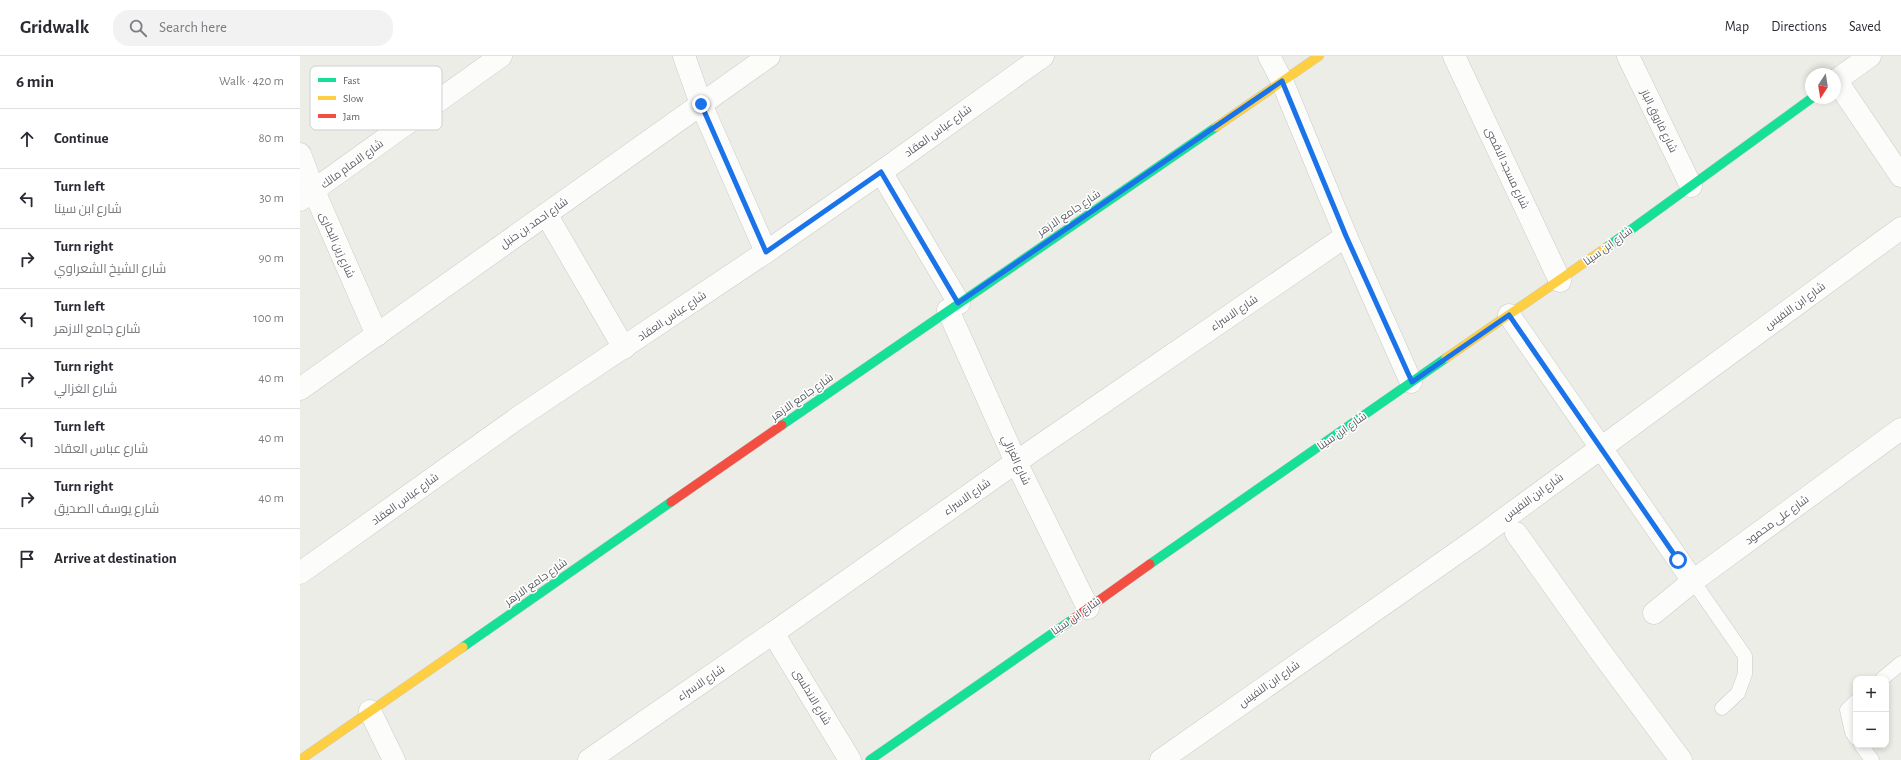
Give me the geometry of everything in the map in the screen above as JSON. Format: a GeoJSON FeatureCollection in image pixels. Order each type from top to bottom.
{"type":"FeatureCollection","features":[{"type":"Feature","properties":{"kind":"street","name":"شارع الامام مالك"},"geometry":{"type":"LineString","coordinates":[[442,99],[501,56]]}},
{"type":"Feature","properties":{"kind":"street"},"geometry":{"type":"LineString","coordinates":[[684,56],[701,104],[766,252]]}},
{"type":"Feature","properties":{"kind":"street","name":"شارع احمد بن حنبل"},"geometry":{"type":"LineString","coordinates":[[300,389],[769,56]]}},
{"type":"Feature","properties":{"kind":"street","name":"شارع عباس العقاد"},"geometry":{"type":"LineString","coordinates":[[300,573],[519,417],[766,252],[1043,56]]}},
{"type":"Feature","properties":{"kind":"street"},"geometry":{"type":"LineString","coordinates":[[1269,56],[1282,81],[1346,236],[1412,382]]}},
{"type":"Feature","properties":{"kind":"street","name":"شارع جامع الازهر"},"geometry":{"type":"LineString","coordinates":[[300,760],[954,306],[1319,56]]}},
{"type":"Feature","properties":{"kind":"street","name":"شارع مسجد الاقصى"},"geometry":{"type":"LineString","coordinates":[[1454,56],[1560,281]]}},
{"type":"Feature","properties":{"kind":"street","name":"شارع فاروق الباز"},"geometry":{"type":"LineString","coordinates":[[1628,56],[1691,186]]}},
{"type":"Feature","properties":{"kind":"street"},"geometry":{"type":"LineString","coordinates":[[1841,77],[1870,56]]}},
{"type":"Feature","properties":{"kind":"street"},"geometry":{"type":"LineString","coordinates":[[1841,88],[1901,176]]}},
{"type":"Feature","properties":{"kind":"street","name":"شارع ابن سينا"},"geometry":{"type":"LineString","coordinates":[[870,760],[1412,382],[1560,281],[1805,103]]}},
{"type":"Feature","properties":{"kind":"street","name":"شارع الامام مالك"},"geometry":{"type":"LineString","coordinates":[[307,196],[398,130]]}},
{"type":"Feature","properties":{"kind":"street","name":"شارع زين البخارى"},"geometry":{"type":"LineString","coordinates":[[300,154],[307,196],[376,335]]}},
{"type":"Feature","properties":{"kind":"street","name":"شارع الغزالي"},"geometry":{"type":"LineString","coordinates":[[881,172],[954,306],[1016,462],[1088,608]]}},
{"type":"Feature","properties":{"kind":"street"},"geometry":{"type":"LineString","coordinates":[[546,214],[624,348]]}},
{"type":"Feature","properties":{"kind":"street","name":"شارع ابن النفيس"},"geometry":{"type":"LineString","coordinates":[[1161,760],[1478,538],[1901,228]]}},
{"type":"Feature","properties":{"kind":"street","name":"شارع الاسراء"},"geometry":{"type":"LineString","coordinates":[[589,760],[1016,462],[1346,236]]}},
{"type":"Feature","properties":{"kind":"street"},"geometry":{"type":"LineString","coordinates":[[1509,315],[1693,581]]}},
{"type":"Feature","properties":{"kind":"street","name":"شارع على محمود"},"geometry":{"type":"LineString","coordinates":[[1654,613],[1693,581],[1901,428]]}},
{"type":"Feature","properties":{"kind":"street"},"geometry":{"type":"LineString","coordinates":[[1516,533],[1600,651],[1681,760]]}},
{"type":"Feature","properties":{"kind":"street","name":"شارع الاندلسى"},"geometry":{"type":"LineString","coordinates":[[773,633],[850,760]]}},
{"type":"Feature","properties":{"kind":"street"},"geometry":{"type":"LineString","coordinates":[[370,711],[394,760]]}},
{"type":"Feature","properties":{"kind":"lane"},"geometry":{"type":"LineString","coordinates":[[1693,581],[1745,656],[1745,674],[1738,693],[1722,708]]}},
{"type":"Feature","properties":{"kind":"lane"},"geometry":{"type":"LineString","coordinates":[[1886,676],[1901,663]]}},
{"type":"Feature","properties":{"kind":"lane"},"geometry":{"type":"LineString","coordinates":[[1853,705],[1847,710],[1853,734]]}},
{"type":"Feature","properties":{"kind":"lane"},"geometry":{"type":"LineString","coordinates":[[1863,748],[1872,760]]}},
{"type":"Feature","properties":{"kind":"traffic: fast"},"geometry":{"type":"LineString","coordinates":[[1607,247],[1805,103]]}},
{"type":"Feature","properties":{"kind":"traffic: fast"},"geometry":{"type":"LineString","coordinates":[[782,425],[1216,127]]}},
{"type":"Feature","properties":{"kind":"traffic: fast"},"geometry":{"type":"LineString","coordinates":[[1150,564],[1446,358]]}},
{"type":"Feature","properties":{"kind":"traffic: fast"},"geometry":{"type":"LineString","coordinates":[[463,647],[671,502]]}},
{"type":"Feature","properties":{"kind":"traffic: fast"},"geometry":{"type":"LineString","coordinates":[[870,760],[1073,619]]}},
{"type":"Feature","properties":{"kind":"traffic: slow"},"geometry":{"type":"LineString","coordinates":[[1216,127],[1319,56]]}},
{"type":"Feature","properties":{"kind":"traffic: slow"},"geometry":{"type":"LineString","coordinates":[[1446,358],[1607,247]]}},
{"type":"Feature","properties":{"kind":"traffic: slow"},"geometry":{"type":"LineString","coordinates":[[300,760],[463,647]]}},
{"type":"Feature","properties":{"kind":"traffic: jam"},"geometry":{"type":"LineString","coordinates":[[671,502],[782,425]]}},
{"type":"Feature","properties":{"kind":"traffic: jam"},"geometry":{"type":"LineString","coordinates":[[1073,619],[1150,564]]}},
{"type":"Feature","properties":{"kind":"route"},"geometry":{"type":"LineString","coordinates":[[701,104],[766,252],[881,172],[958,303],[1282,81],[1346,236],[1412,382],[1509,315],[1678,560]]}}]}
